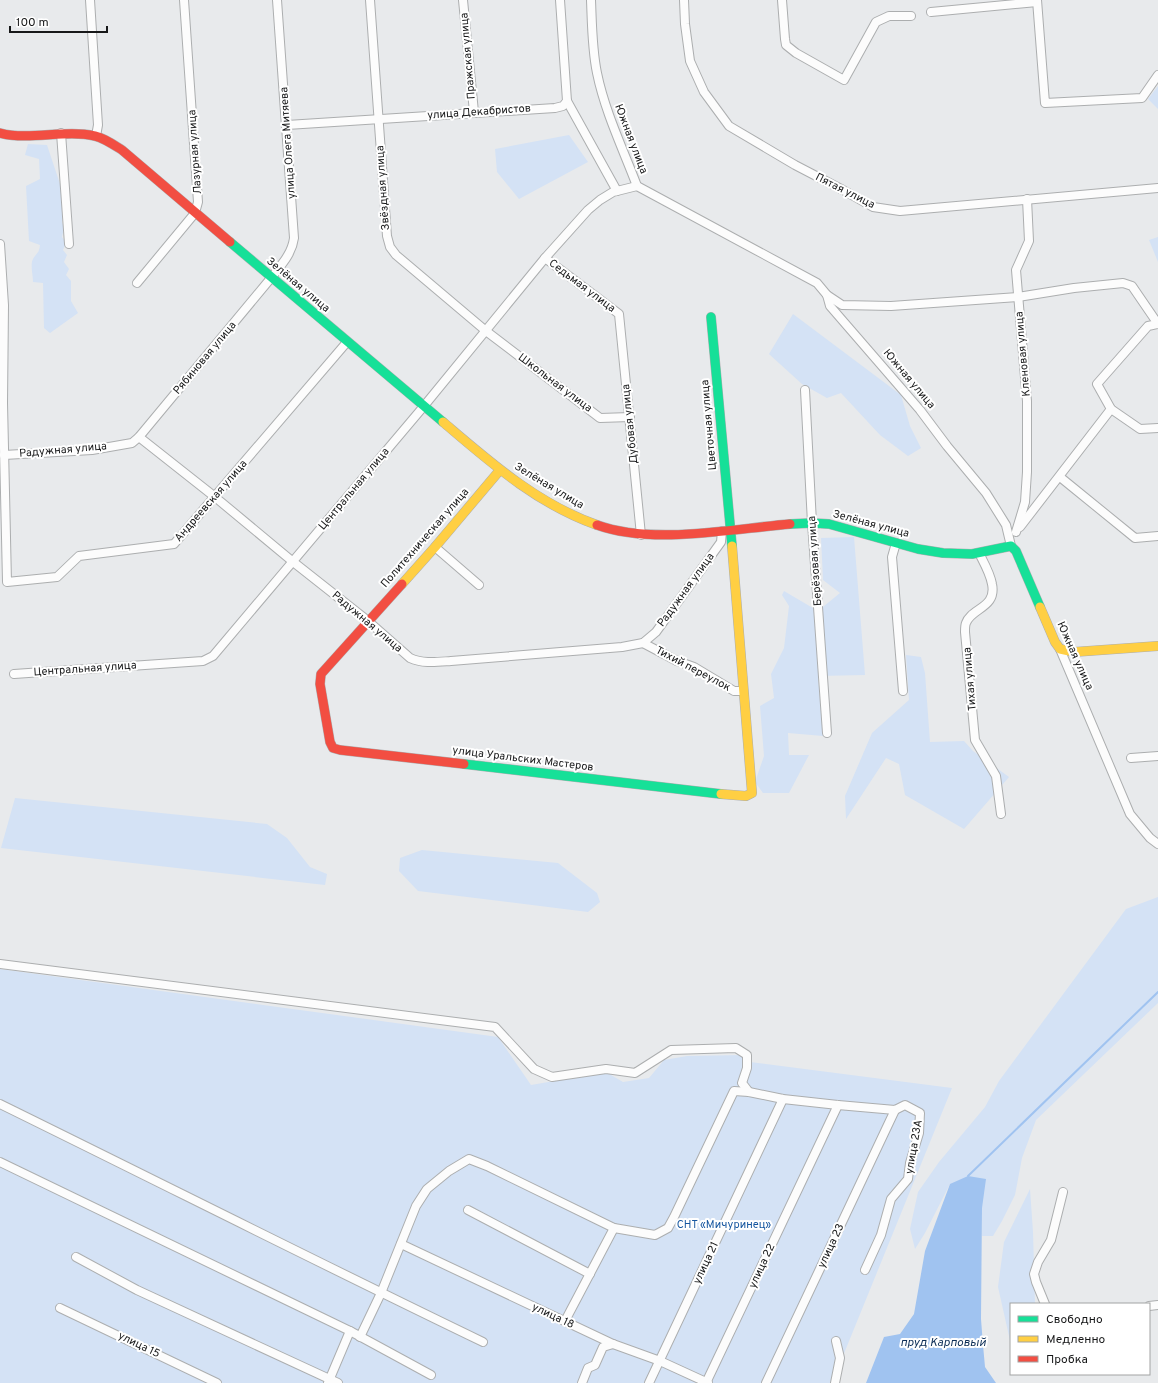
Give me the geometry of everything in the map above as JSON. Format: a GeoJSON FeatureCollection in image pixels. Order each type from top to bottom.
{"type":"FeatureCollection","features":[{"type":"Feature","properties":{"kind":"street"},"geometry":{"type":"LineString","coordinates":[[90,0],[98,125],[96,136]]}},
{"type":"Feature","properties":{"kind":"street","name":"Лазурная улица"},"geometry":{"type":"LineString","coordinates":[[137,283],[194,213],[198,202],[184,0]]}},
{"type":"Feature","properties":{"kind":"street","name":"улица Олега Митяева"},"geometry":{"type":"LineString","coordinates":[[271,278],[289,254],[293,246],[294,238],[277,0]]}},
{"type":"Feature","properties":{"kind":"street","name":"Звёздная улица"},"geometry":{"type":"LineString","coordinates":[[370,0],[387,236],[390,247],[396,255],[486,331]]}},
{"type":"Feature","properties":{"kind":"street","name":"Пражская улица"},"geometry":{"type":"LineString","coordinates":[[463,0],[474,112]]}},
{"type":"Feature","properties":{"kind":"street"},"geometry":{"type":"LineString","coordinates":[[560,0],[567,101],[617,191]]}},
{"type":"Feature","properties":{"kind":"street","name":"Южная улица"},"geometry":{"type":"LineString","coordinates":[[591,0],[593,42],[597,72],[604,101],[637,186],[817,283],[827,295],[830,306],[920,410],[947,446],[986,493],[1006,525],[1011,546],[1016,551],[1055,642],[1060,649],[1130,814],[1150,838],[1158,844]]}},
{"type":"Feature","properties":{"kind":"street","name":"Пятая улица"},"geometry":{"type":"LineString","coordinates":[[684,0],[685,24],[690,61],[704,92],[729,126],[795,165],[844,190],[873,207],[900,211],[1158,188]]}},
{"type":"Feature","properties":{"kind":"street"},"geometry":{"type":"LineString","coordinates":[[782,0],[786,45],[796,53],[844,80],[876,22],[888,16],[911,16]]}},
{"type":"Feature","properties":{"kind":"street"},"geometry":{"type":"LineString","coordinates":[[931,12],[1037,1],[1045,103],[1142,98],[1158,75]]}},
{"type":"Feature","properties":{"kind":"street","name":"улица Декабристов"},"geometry":{"type":"LineString","coordinates":[[286,125],[555,108],[563,106],[567,101]]}},
{"type":"Feature","properties":{"kind":"street","name":"Зелёная улица"},"geometry":{"type":"LineString","coordinates":[[0,133],[12,136],[75,133],[96,136],[122,150],[194,213],[500,470],[527,489],[578,518],[620,532],[641,535],[665,535],[812,523],[829,524],[896,543],[943,553],[961,555],[979,553],[1004,546],[1011,546]]}},
{"type":"Feature","properties":{"kind":"street"},"geometry":{"type":"LineString","coordinates":[[61,133],[69,244]]}},
{"type":"Feature","properties":{"kind":"street","name":"Центральная улица"},"geometry":{"type":"LineString","coordinates":[[14,674],[203,661],[213,656],[424,406],[545,258],[588,210],[600,200],[617,191],[637,186]]}},
{"type":"Feature","properties":{"kind":"street"},"geometry":{"type":"LineString","coordinates":[[1028,199],[1029,241],[1016,270],[1018,298],[1074,288],[1123,283],[1132,286],[1158,324],[1148,326],[1097,384],[1110,409],[1140,429],[1158,428]]}},
{"type":"Feature","properties":{"kind":"street"},"geometry":{"type":"LineString","coordinates":[[0,244],[4,305],[4,455]]}},
{"type":"Feature","properties":{"kind":"street","name":"Седьмая улица"},"geometry":{"type":"LineString","coordinates":[[545,258],[619,314]]}},
{"type":"Feature","properties":{"kind":"street","name":"Рябиновая улица"},"geometry":{"type":"LineString","coordinates":[[139,437],[271,278]]}},
{"type":"Feature","properties":{"kind":"street","name":"Кленовая улица"},"geometry":{"type":"LineString","coordinates":[[827,295],[842,305],[891,306],[1018,298],[1027,401],[1027,472],[1025,502],[1016,532]]}},
{"type":"Feature","properties":{"kind":"street","name":"Дубовая улица"},"geometry":{"type":"LineString","coordinates":[[619,314],[641,535]]}},
{"type":"Feature","properties":{"kind":"street","name":"Цветочная улица"},"geometry":{"type":"LineString","coordinates":[[710,317],[726,530],[743,691]]}},
{"type":"Feature","properties":{"kind":"street","name":"Школьная улица"},"geometry":{"type":"LineString","coordinates":[[486,331],[600,418],[630,417]]}},
{"type":"Feature","properties":{"kind":"street","name":"Андреевская улица"},"geometry":{"type":"LineString","coordinates":[[4,455],[7,582],[57,577],[79,556],[174,544],[347,342]]}},
{"type":"Feature","properties":{"kind":"street","name":"Берёзовая улица"},"geometry":{"type":"LineString","coordinates":[[805,390],[812,523],[827,733]]}},
{"type":"Feature","properties":{"kind":"street"},"geometry":{"type":"LineString","coordinates":[[1011,546],[1016,532],[1060,477],[1110,409]]}},
{"type":"Feature","properties":{"kind":"street","name":"Радужная улица"},"geometry":{"type":"LineString","coordinates":[[4,455],[92,450],[132,443],[139,437],[368,621],[410,658],[417,661],[429,662],[622,648],[643,643],[656,632],[721,542],[726,530]]}},
{"type":"Feature","properties":{"kind":"street","name":"Политехническая улица"},"geometry":{"type":"LineString","coordinates":[[368,621],[435,547],[500,470]]}},
{"type":"Feature","properties":{"kind":"street"},"geometry":{"type":"LineString","coordinates":[[1060,477],[1135,538],[1158,536]]}},
{"type":"Feature","properties":{"kind":"street"},"geometry":{"type":"LineString","coordinates":[[896,543],[892,557],[903,691]]}},
{"type":"Feature","properties":{"kind":"street"},"geometry":{"type":"LineString","coordinates":[[435,547],[479,585]]}},
{"type":"Feature","properties":{"kind":"street","name":"Тихая улица"},"geometry":{"type":"LineString","coordinates":[[979,553],[993,586],[992,596],[987,604],[970,616],[966,623],[965,632],[975,740],[996,776],[1002,814]]}},
{"type":"Feature","properties":{"kind":"street","name":"улица Уральских Мастеров"},"geometry":{"type":"LineString","coordinates":[[368,621],[321,674],[320,684],[330,742],[333,748],[340,750],[746,796],[752,793],[743,691]]}},
{"type":"Feature","properties":{"kind":"street","name":"Тихий переулок"},"geometry":{"type":"LineString","coordinates":[[643,643],[677,661],[694,667],[734,691],[743,691]]}},
{"type":"Feature","properties":{"kind":"street"},"geometry":{"type":"LineString","coordinates":[[1060,649],[1074,652],[1158,646]]}},
{"type":"Feature","properties":{"kind":"street"},"geometry":{"type":"LineString","coordinates":[[1131,758],[1158,756]]}},
{"type":"Feature","properties":{"kind":"street"},"geometry":{"type":"LineString","coordinates":[[0,964],[495,1027],[534,1069],[552,1077],[606,1069],[635,1073],[671,1050],[736,1048],[747,1055],[747,1068],[742,1083],[749,1092]]}},
{"type":"Feature","properties":{"kind":"street"},"geometry":{"type":"LineString","coordinates":[[360,1337],[381,1293],[416,1206],[427,1189],[449,1171],[469,1159],[487,1166],[614,1228],[655,1235],[668,1228],[734,1091],[749,1092],[783,1099],[895,1110]]}},
{"type":"Feature","properties":{"kind":"street","name":"улица 21"},"geometry":{"type":"LineString","coordinates":[[649,1383],[783,1099]]}},
{"type":"Feature","properties":{"kind":"street"},"geometry":{"type":"LineString","coordinates":[[0,1104],[483,1342]]}},
{"type":"Feature","properties":{"kind":"street","name":"улица 22"},"geometry":{"type":"LineString","coordinates":[[707,1383],[838,1105]]}},
{"type":"Feature","properties":{"kind":"street","name":"улица 23А"},"geometry":{"type":"LineString","coordinates":[[865,1270],[881,1235],[891,1199],[908,1179],[910,1163],[919,1133],[920,1113],[905,1105],[895,1110]]}},
{"type":"Feature","properties":{"kind":"street","name":"улица 23"},"geometry":{"type":"LineString","coordinates":[[766,1383],[895,1110]]}},
{"type":"Feature","properties":{"kind":"street"},"geometry":{"type":"LineString","coordinates":[[0,1162],[350,1331],[431,1375]]}},
{"type":"Feature","properties":{"kind":"street"},"geometry":{"type":"LineString","coordinates":[[1045,1303],[1034,1274],[1038,1262],[1051,1240],[1063,1192]]}},
{"type":"Feature","properties":{"kind":"street"},"geometry":{"type":"LineString","coordinates":[[468,1210],[590,1274]]}},
{"type":"Feature","properties":{"kind":"street"},"geometry":{"type":"LineString","coordinates":[[565,1321],[614,1228]]}},
{"type":"Feature","properties":{"kind":"street","name":"улица 18"},"geometry":{"type":"LineString","coordinates":[[401,1244],[613,1344],[660,1362],[707,1383]]}},
{"type":"Feature","properties":{"kind":"street"},"geometry":{"type":"LineString","coordinates":[[76,1257],[137,1290],[328,1381],[338,1383]]}},
{"type":"Feature","properties":{"kind":"street","name":"улица 15"},"geometry":{"type":"LineString","coordinates":[[60,1308],[217,1383]]}},
{"type":"Feature","properties":{"kind":"street"},"geometry":{"type":"LineString","coordinates":[[328,1381],[350,1331]]}},
{"type":"Feature","properties":{"kind":"street"},"geometry":{"type":"LineString","coordinates":[[835,1383],[840,1358],[836,1341]]}},
{"type":"Feature","properties":{"kind":"street"},"geometry":{"type":"LineString","coordinates":[[582,1383],[588,1368],[595,1365],[603,1346],[613,1344]]}},
{"type":"Feature","properties":{"kind":"green space"},"geometry":{"type":"Polygon","coordinates":[[[1158,86],[1158,109],[1148,99],[1158,86]]]}},
{"type":"Feature","properties":{"kind":"green space"},"geometry":{"type":"Polygon","coordinates":[[[569,135],[588,162],[519,199],[497,172],[495,149],[569,135]]]}},
{"type":"Feature","properties":{"kind":"green space"},"geometry":{"type":"Polygon","coordinates":[[[28,144],[47,145],[61,187],[61,200],[64,211],[62,222],[64,228],[62,237],[66,243],[63,250],[67,255],[64,262],[69,269],[66,275],[71,281],[71,301],[78,313],[50,333],[44,328],[43,283],[33,282],[32,261],[38,252],[40,245],[29,241],[26,186],[40,179],[39,159],[25,155],[28,144]]]}},
{"type":"Feature","properties":{"kind":"green space"},"geometry":{"type":"Polygon","coordinates":[[[1158,237],[1158,262],[1149,240],[1158,237]]]}},
{"type":"Feature","properties":{"kind":"green space"},"geometry":{"type":"Polygon","coordinates":[[[793,314],[901,395],[910,426],[921,448],[908,456],[880,435],[841,393],[827,398],[802,384],[769,354],[793,314]]]}},
{"type":"Feature","properties":{"kind":"green space"},"geometry":{"type":"Polygon","coordinates":[[[854,537],[865,675],[818,676],[823,736],[788,733],[789,755],[809,755],[789,793],[763,793],[755,782],[764,756],[760,706],[774,698],[771,674],[784,648],[789,606],[782,595],[784,591],[818,611],[840,593],[823,580],[821,538],[854,537]]]}},
{"type":"Feature","properties":{"kind":"green space"},"geometry":{"type":"Polygon","coordinates":[[[906,655],[921,657],[925,673],[930,742],[964,741],[973,751],[1009,777],[964,829],[905,795],[899,764],[886,758],[846,819],[845,796],[872,733],[909,700],[906,655]]]}},
{"type":"Feature","properties":{"kind":"green space"},"geometry":{"type":"Polygon","coordinates":[[[15,798],[267,824],[287,838],[310,867],[327,874],[325,885],[1,848],[15,798]]]}},
{"type":"Feature","properties":{"kind":"green space"},"geometry":{"type":"Polygon","coordinates":[[[422,850],[558,863],[597,893],[600,902],[588,912],[418,891],[399,871],[400,858],[422,850]]]}},
{"type":"Feature","properties":{"kind":"green space"},"geometry":{"type":"Polygon","coordinates":[[[1158,897],[1158,1003],[1036,1120],[1022,1158],[1015,1195],[993,1236],[982,1236],[982,1208],[950,1184],[925,1233],[915,1249],[910,1229],[918,1192],[939,1162],[985,1107],[999,1081],[1126,909],[1158,897]]]}},
{"type":"Feature","properties":{"kind":"green space","name":"СНТ «Мичуринец»"},"geometry":{"type":"Polygon","coordinates":[[[0,969],[498,1037],[531,1085],[606,1072],[623,1082],[649,1078],[664,1060],[687,1056],[745,1055],[742,1061],[952,1088],[832,1383],[0,1383],[0,969]]]}},
{"type":"Feature","properties":{"kind":"green space"},"geometry":{"type":"Polygon","coordinates":[[[1030,1189],[1035,1303],[1010,1303],[1010,1341],[998,1287],[1004,1242],[1030,1189]]]}},
{"type":"Feature","properties":{"kind":"water","name":"пруд Карповый"},"geometry":{"type":"Polygon","coordinates":[[[968,1176],[986,1179],[982,1208],[981,1319],[985,1367],[996,1383],[866,1383],[884,1337],[900,1334],[914,1314],[925,1251],[950,1184],[968,1176]]]}},
{"type":"Feature","properties":{"kind":"waterway"},"geometry":{"type":"LineString","coordinates":[[968,1176],[1158,992]]}},
{"type":"Feature","properties":{"kind":"traffic: fast"},"geometry":{"type":"LineString","coordinates":[[230,242],[443,422]]}},
{"type":"Feature","properties":{"kind":"traffic: fast"},"geometry":{"type":"LineString","coordinates":[[711,317],[732,546]]}},
{"type":"Feature","properties":{"kind":"traffic: fast"},"geometry":{"type":"LineString","coordinates":[[790,524],[829,524],[918,549],[943,553],[972,554],[1011,546],[1016,551],[1040,607]]}},
{"type":"Feature","properties":{"kind":"traffic: fast"},"geometry":{"type":"LineString","coordinates":[[464,764],[721,794]]}},
{"type":"Feature","properties":{"kind":"traffic: slow"},"geometry":{"type":"LineString","coordinates":[[443,422],[478,452],[534,494],[554,506],[597,525]]}},
{"type":"Feature","properties":{"kind":"traffic: slow"},"geometry":{"type":"LineString","coordinates":[[402,584],[500,470]]}},
{"type":"Feature","properties":{"kind":"traffic: slow"},"geometry":{"type":"LineString","coordinates":[[721,794],[746,796],[752,793],[732,546]]}},
{"type":"Feature","properties":{"kind":"traffic: slow"},"geometry":{"type":"LineString","coordinates":[[1040,607],[1055,642],[1060,649],[1074,652],[1158,646]]}},
{"type":"Feature","properties":{"kind":"traffic: jam"},"geometry":{"type":"LineString","coordinates":[[0,133],[24,136],[83,134],[102,138],[122,150],[230,242]]}},
{"type":"Feature","properties":{"kind":"traffic: jam"},"geometry":{"type":"LineString","coordinates":[[597,525],[619,531],[667,535],[718,532],[790,524]]}},
{"type":"Feature","properties":{"kind":"traffic: jam"},"geometry":{"type":"LineString","coordinates":[[402,584],[321,674],[320,684],[330,742],[333,748],[340,750],[464,764]]}}]}
